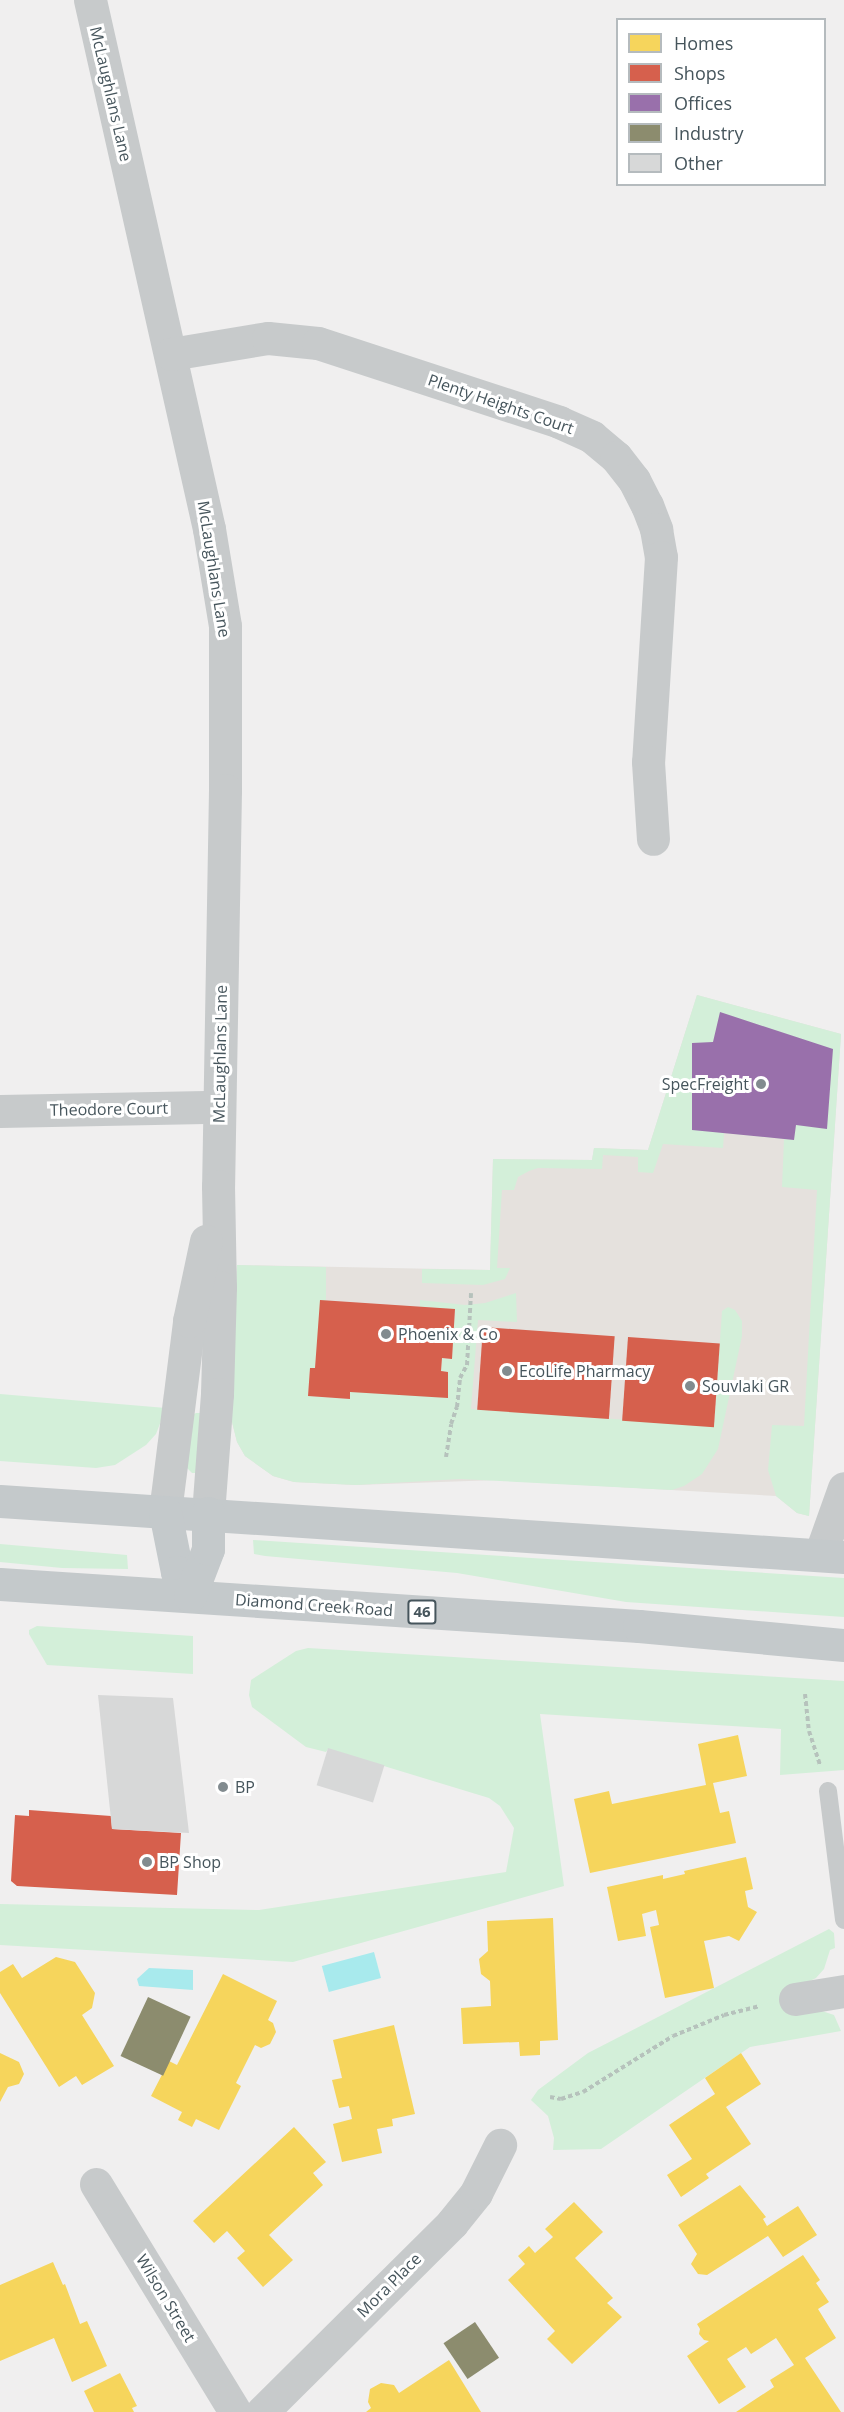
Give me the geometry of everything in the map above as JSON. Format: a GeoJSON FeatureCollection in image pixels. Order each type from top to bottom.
{"type":"FeatureCollection","features":[{"type":"Feature","properties":{"kind":"main road"},"geometry":{"type":"LineString","coordinates":[[0,1501],[832,1556]]}},
{"type":"Feature","properties":{"kind":"main road"},"geometry":{"type":"LineString","coordinates":[[165,1512],[177,1572],[190,1596]]}},
{"type":"Feature","properties":{"kind":"main road"},"geometry":{"type":"LineString","coordinates":[[190,1596],[208,1549],[208,1513]]}},
{"type":"Feature","properties":{"kind":"main road","name":"Diamond Creek Road"},"geometry":{"type":"LineString","coordinates":[[0,1584],[627,1625],[844,1645]]}},
{"type":"Feature","properties":{"kind":"street","name":"McLaughlans Lane"},"geometry":{"type":"LineString","coordinates":[[90,0],[209,529],[225,626],[225,790],[218,1186],[220,1287],[217,1394],[208,1513]]}},
{"type":"Feature","properties":{"kind":"street","name":"Plenty Heights Court"},"geometry":{"type":"LineString","coordinates":[[171,354],[268,338],[318,343],[559,422],[592,438],[616,457],[634,480],[647,505],[656,529],[661,557],[648,762],[653,839]]}},
{"type":"Feature","properties":{"kind":"street","name":"Theodore Court"},"geometry":{"type":"LineString","coordinates":[[0,1112],[219,1107]]}},
{"type":"Feature","properties":{"kind":"street","name":"McLaughlans Lane"},"geometry":{"type":"LineString","coordinates":[[165,1512],[189,1321],[218,1186]]}},
{"type":"Feature","properties":{"kind":"street"},"geometry":{"type":"LineString","coordinates":[[832,1556],[844,1488]]}},
{"type":"Feature","properties":{"kind":"street"},"geometry":{"type":"LineString","coordinates":[[795,1999],[844,1991]]}},
{"type":"Feature","properties":{"kind":"street","name":"Mora Place"},"geometry":{"type":"LineString","coordinates":[[262,2412],[452,2223],[476,2193],[500,2145]]}},
{"type":"Feature","properties":{"kind":"street","name":"Wilson Street"},"geometry":{"type":"LineString","coordinates":[[96,2184],[235,2412]]}},
{"type":"Feature","properties":{"kind":"lane"},"geometry":{"type":"LineString","coordinates":[[828,1791],[844,1920]]}},
{"type":"Feature","properties":{"kind":"path"},"geometry":{"type":"LineString","coordinates":[[447,1457],[460,1378],[467,1365],[471,1293]]}},
{"type":"Feature","properties":{"kind":"path"},"geometry":{"type":"LineString","coordinates":[[805,1694],[809,1731],[828,1791]]}},
{"type":"Feature","properties":{"kind":"path"},"geometry":{"type":"LineString","coordinates":[[550,2097],[561,2099],[583,2092],[660,2042],[708,2021],[740,2010],[795,1999]]}},
{"type":"Feature","properties":{"kind":"shaded area"},"geometry":{"type":"Polygon","coordinates":[[[697,995],[841,1034],[809,1516],[797,1513],[776,1496],[497,1480],[356,1485],[294,1482],[273,1476],[245,1456],[237,1442],[229,1410],[237,1265],[490,1270],[493,1159],[592,1160],[594,1148],[648,1150],[697,995]]]}},
{"type":"Feature","properties":{"kind":"green space"},"geometry":{"type":"Polygon","coordinates":[[[697,995],[841,1034],[809,1516],[797,1513],[776,1496],[768,1470],[772,1425],[804,1426],[817,1190],[782,1187],[784,1139],[724,1133],[723,1148],[663,1144],[653,1173],[638,1172],[638,1157],[603,1155],[602,1169],[538,1168],[529,1171],[518,1177],[514,1190],[502,1190],[497,1268],[510,1268],[505,1279],[483,1285],[422,1283],[422,1269],[490,1270],[493,1159],[592,1160],[594,1148],[648,1150],[697,995]]]}},
{"type":"Feature","properties":{"kind":"green space"},"geometry":{"type":"Polygon","coordinates":[[[237,1265],[326,1267],[326,1300],[315,1368],[310,1368],[308,1396],[349,1399],[350,1392],[448,1372],[441,1371],[442,1358],[452,1359],[455,1309],[420,1307],[420,1300],[465,1305],[485,1303],[516,1293],[517,1322],[478,1320],[471,1409],[714,1426],[722,1311],[728,1307],[735,1310],[742,1321],[742,1336],[718,1449],[702,1474],[684,1486],[672,1490],[460,1479],[356,1485],[294,1482],[273,1476],[245,1456],[237,1442],[229,1410],[237,1265]]]}},
{"type":"Feature","properties":{"kind":"green space"},"geometry":{"type":"Polygon","coordinates":[[[0,1394],[166,1408],[156,1434],[146,1445],[115,1465],[96,1468],[0,1461],[0,1394]]]}},
{"type":"Feature","properties":{"kind":"green space"},"geometry":{"type":"Polygon","coordinates":[[[200,1413],[196,1473],[192,1473],[186,1467],[192,1415],[200,1413]]]}},
{"type":"Feature","properties":{"kind":"green space"},"geometry":{"type":"Polygon","coordinates":[[[253,1540],[844,1578],[844,1617],[626,1602],[457,1573],[265,1556],[254,1554],[253,1540]]]}},
{"type":"Feature","properties":{"kind":"green space"},"geometry":{"type":"Polygon","coordinates":[[[0,1544],[127,1555],[128,1569],[62,1568],[0,1562],[0,1544]]]}},
{"type":"Feature","properties":{"kind":"green space"},"geometry":{"type":"Polygon","coordinates":[[[37,1626],[193,1636],[193,1674],[47,1665],[29,1634],[29,1630],[37,1626]]]}},
{"type":"Feature","properties":{"kind":"green space"},"geometry":{"type":"Polygon","coordinates":[[[308,1648],[844,1681],[844,1770],[780,1775],[781,1729],[540,1714],[564,1886],[293,1962],[0,1945],[0,1904],[259,1910],[506,1872],[514,1828],[500,1806],[489,1798],[328,1749],[326,1752],[306,1747],[252,1707],[249,1695],[251,1680],[296,1651],[308,1648]]]}},
{"type":"Feature","properties":{"kind":"green space"},"geometry":{"type":"Polygon","coordinates":[[[829,1929],[834,1933],[835,1948],[830,1950],[824,1969],[816,1978],[806,1983],[819,2010],[834,2015],[841,2031],[750,2047],[601,2149],[553,2150],[554,2138],[548,2116],[531,2100],[538,2090],[588,2053],[829,1929]]]}},
{"type":"Feature","properties":{"kind":"water"},"geometry":{"type":"Polygon","coordinates":[[[374,1952],[381,1978],[329,1992],[322,1966],[374,1952]]]}},
{"type":"Feature","properties":{"kind":"water"},"geometry":{"type":"Polygon","coordinates":[[[149,1968],[193,1970],[193,1990],[139,1986],[137,1979],[149,1968]]]}},
{"type":"Feature","properties":{"kind":"building: Homes"},"geometry":{"type":"Polygon","coordinates":[[[738,1735],[747,1776],[713,1783],[720,1813],[729,1811],[736,1843],[590,1873],[574,1799],[609,1791],[612,1804],[706,1785],[698,1744],[738,1735]]]}},
{"type":"Feature","properties":{"kind":"building: Homes"},"geometry":{"type":"Polygon","coordinates":[[[746,1857],[753,1889],[745,1891],[748,1907],[757,1912],[739,1941],[729,1936],[704,1941],[714,1988],[665,1998],[650,1927],[659,1925],[656,1910],[642,1914],[646,1936],[618,1941],[607,1887],[663,1875],[663,1879],[685,1874],[684,1871],[746,1857]]]}},
{"type":"Feature","properties":{"kind":"building: Homes"},"geometry":{"type":"Polygon","coordinates":[[[553,1918],[558,2040],[540,2041],[540,2055],[520,2056],[519,2042],[463,2044],[461,2008],[491,2006],[490,1981],[481,1974],[479,1959],[488,1951],[487,1921],[553,1918]]]}},
{"type":"Feature","properties":{"kind":"building: Homes"},"geometry":{"type":"Polygon","coordinates":[[[56,1957],[75,1962],[95,1993],[92,2008],[82,2015],[114,2066],[82,2085],[76,2076],[59,2087],[0,1993],[0,1972],[13,1964],[22,1978],[56,1957]]]}},
{"type":"Feature","properties":{"kind":"building: Homes"},"geometry":{"type":"Polygon","coordinates":[[[223,1974],[277,2001],[268,2020],[273,2023],[276,2032],[270,2044],[261,2048],[255,2045],[236,2083],[241,2086],[219,2130],[196,2119],[192,2127],[178,2120],[182,2112],[151,2096],[169,2061],[177,2065],[223,1974]]]}},
{"type":"Feature","properties":{"kind":"building: Homes"},"geometry":{"type":"Polygon","coordinates":[[[394,2025],[415,2114],[392,2119],[393,2126],[377,2129],[382,2153],[342,2162],[333,2124],[352,2119],[349,2106],[339,2108],[332,2080],[342,2078],[333,2040],[394,2025]]]}},
{"type":"Feature","properties":{"kind":"building: Homes"},"geometry":{"type":"Polygon","coordinates":[[[0,2053],[19,2062],[24,2074],[19,2084],[8,2087],[0,2102],[0,2053]]]}},
{"type":"Feature","properties":{"kind":"building: Homes"},"geometry":{"type":"Polygon","coordinates":[[[741,2053],[761,2084],[726,2107],[751,2144],[706,2174],[709,2178],[681,2197],[667,2175],[692,2159],[669,2125],[715,2094],[705,2078],[741,2053]]]}},
{"type":"Feature","properties":{"kind":"building: Homes"},"geometry":{"type":"Polygon","coordinates":[[[294,2127],[326,2162],[313,2173],[323,2185],[269,2235],[293,2260],[263,2287],[237,2258],[245,2251],[227,2231],[214,2243],[193,2221],[294,2127]]]}},
{"type":"Feature","properties":{"kind":"building: Homes"},"geometry":{"type":"Polygon","coordinates":[[[740,2185],[766,2217],[763,2219],[767,2226],[798,2206],[817,2235],[783,2257],[768,2236],[707,2275],[698,2274],[691,2264],[697,2254],[678,2225],[740,2185]]]}},
{"type":"Feature","properties":{"kind":"building: Homes"},"geometry":{"type":"Polygon","coordinates":[[[574,2202],[603,2232],[575,2258],[613,2298],[607,2303],[622,2317],[572,2364],[547,2339],[555,2331],[508,2280],[525,2264],[518,2256],[529,2246],[535,2253],[553,2237],[545,2229],[574,2202]]]}},
{"type":"Feature","properties":{"kind":"building: Homes"},"geometry":{"type":"Polygon","coordinates":[[[803,2255],[820,2280],[816,2283],[829,2302],[818,2309],[836,2338],[805,2358],[841,2412],[736,2412],[774,2387],[770,2380],[794,2365],[776,2338],[751,2354],[746,2347],[727,2359],[746,2387],[719,2404],[687,2356],[709,2341],[704,2340],[699,2334],[700,2329],[697,2324],[803,2255]]]}},
{"type":"Feature","properties":{"kind":"building: Homes"},"geometry":{"type":"Polygon","coordinates":[[[53,2262],[63,2285],[65,2284],[80,2324],[87,2321],[107,2366],[72,2382],[54,2338],[0,2361],[0,2285],[53,2262]]]}},
{"type":"Feature","properties":{"kind":"building: Homes"},"geometry":{"type":"Polygon","coordinates":[[[449,2360],[481,2412],[366,2412],[371,2408],[368,2402],[370,2389],[381,2383],[394,2385],[399,2393],[449,2360]]]}},
{"type":"Feature","properties":{"kind":"building: Homes"},"geometry":{"type":"Polygon","coordinates":[[[120,2373],[137,2406],[132,2408],[134,2412],[94,2412],[84,2391],[120,2373]]]}},
{"type":"Feature","properties":{"kind":"building: Shops","name":"Phoenix & Co"},"geometry":{"type":"Polygon","coordinates":[[[320,1300],[455,1309],[452,1359],[442,1358],[441,1371],[448,1372],[448,1398],[350,1392],[350,1399],[308,1396],[310,1368],[315,1368],[320,1300]]]}},
{"type":"Feature","properties":{"kind":"building: Shops"},"geometry":{"type":"Polygon","coordinates":[[[483,1327],[615,1336],[609,1419],[477,1410],[483,1327]]]}},
{"type":"Feature","properties":{"kind":"building: Shops"},"geometry":{"type":"Polygon","coordinates":[[[628,1337],[720,1343],[714,1427],[622,1421],[628,1337]]]}},
{"type":"Feature","properties":{"kind":"building: Shops"},"geometry":{"type":"Polygon","coordinates":[[[29,1810],[111,1816],[112,1829],[181,1833],[177,1895],[17,1886],[11,1881],[15,1815],[29,1816],[29,1810]]]}},
{"type":"Feature","properties":{"kind":"building: Offices"},"geometry":{"type":"Polygon","coordinates":[[[720,1012],[833,1049],[827,1129],[796,1125],[794,1140],[692,1130],[692,1043],[713,1042],[720,1012]]]}},
{"type":"Feature","properties":{"kind":"building: Industry"},"geometry":{"type":"Polygon","coordinates":[[[148,1997],[191,2017],[163,2076],[121,2056],[148,1997]]]}},
{"type":"Feature","properties":{"kind":"building: Industry"},"geometry":{"type":"Polygon","coordinates":[[[475,2322],[499,2358],[468,2379],[443,2343],[475,2322]]]}},
{"type":"Feature","properties":{"kind":"building: Other"},"geometry":{"type":"Polygon","coordinates":[[[98,1695],[173,1698],[189,1833],[112,1829],[98,1695]]]}},
{"type":"Feature","properties":{"kind":"building: Other"},"geometry":{"type":"Polygon","coordinates":[[[328,1748],[384,1765],[373,1803],[317,1785],[328,1748]]]}},
{"type":"Feature","properties":{"kind":"place","name":"SpecFreight"},"geometry":{"type":"Point","coordinates":[761,1084]}},
{"type":"Feature","properties":{"kind":"place","name":"Phoenix & Co"},"geometry":{"type":"Point","coordinates":[386,1334]}},
{"type":"Feature","properties":{"kind":"place","name":"EcoLife Pharmacy"},"geometry":{"type":"Point","coordinates":[507,1371]}},
{"type":"Feature","properties":{"kind":"place","name":"Souvlaki GR"},"geometry":{"type":"Point","coordinates":[690,1386]}},
{"type":"Feature","properties":{"kind":"place","name":"BP"},"geometry":{"type":"Point","coordinates":[223,1787]}},
{"type":"Feature","properties":{"kind":"place","name":"BP Shop"},"geometry":{"type":"Point","coordinates":[147,1862]}}]}
